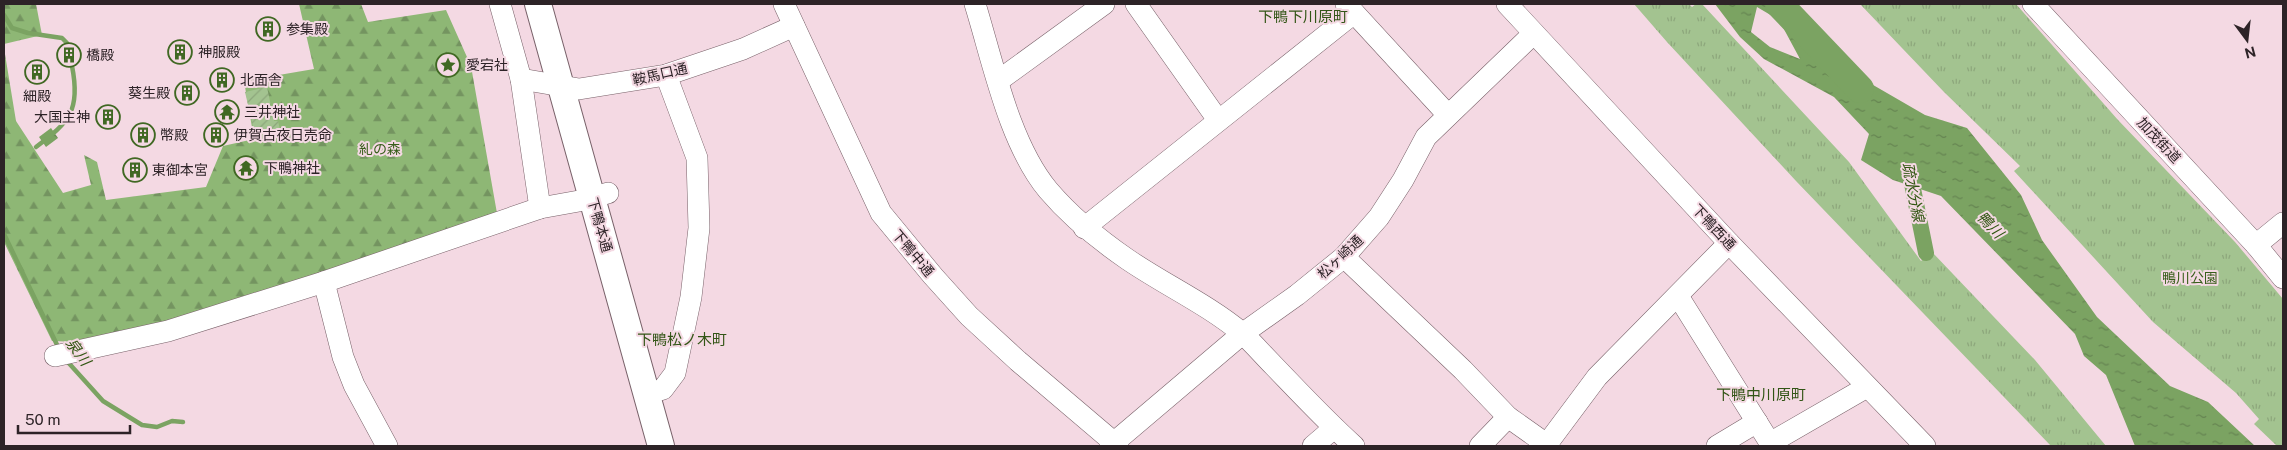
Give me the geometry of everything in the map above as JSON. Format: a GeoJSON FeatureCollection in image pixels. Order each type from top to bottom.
{"type":"FeatureCollection","features":[{"type":"Feature","properties":{"kind":"main road","name":"下鴨本通"},"geometry":{"type":"LineString","coordinates":[[538,4],[570,87]]}},
{"type":"Feature","properties":{"kind":"main road","name":"下鴨本通"},"geometry":{"type":"LineString","coordinates":[[555,4],[570,87],[600,195],[655,392],[678,446]]}},
{"type":"Feature","properties":{"kind":"main road","name":"下鴨本通"},"geometry":{"type":"LineString","coordinates":[[655,392],[661,446]]}},
{"type":"Feature","properties":{"kind":"street"},"geometry":{"type":"LineString","coordinates":[[500,4],[521,79],[540,208]]}},
{"type":"Feature","properties":{"kind":"street"},"geometry":{"type":"LineString","coordinates":[[975,4],[1017,136],[1037,174],[1048,189],[1084,228],[1130,261],[1176,288],[1242,334],[1354,446]]}},
{"type":"Feature","properties":{"kind":"street"},"geometry":{"type":"LineString","coordinates":[[998,81],[1104,4]]}},
{"type":"Feature","properties":{"kind":"street"},"geometry":{"type":"LineString","coordinates":[[1136,4],[1218,120]]}},
{"type":"Feature","properties":{"kind":"street","name":"下鴨西通"},"geometry":{"type":"LineString","coordinates":[[1507,4],[1729,244],[1925,446]]}},
{"type":"Feature","properties":{"kind":"street","name":"加茂街道"},"geometry":{"type":"LineString","coordinates":[[2033,4],[2256,245],[2283,278]]}},
{"type":"Feature","properties":{"kind":"street"},"geometry":{"type":"LineString","coordinates":[[1084,228],[1218,120],[1350,8],[1448,115]]}},
{"type":"Feature","properties":{"kind":"street","name":"鞍馬口通"},"geometry":{"type":"LineString","coordinates":[[521,79],[570,87],[666,75],[743,49],[790,10]]}},
{"type":"Feature","properties":{"kind":"street","name":"下鴨中通"},"geometry":{"type":"LineString","coordinates":[[790,10],[884,217],[969,316],[1114,445]]}},
{"type":"Feature","properties":{"kind":"street","name":"松ヶ崎通"},"geometry":{"type":"LineString","coordinates":[[1114,445],[1242,334],[1297,295],[1344,257],[1379,217],[1403,180],[1426,137],[1533,34]]}},
{"type":"Feature","properties":{"kind":"street"},"geometry":{"type":"LineString","coordinates":[[655,392],[675,373],[691,298],[699,228],[697,158],[666,75]]}},
{"type":"Feature","properties":{"kind":"street"},"geometry":{"type":"LineString","coordinates":[[62,355],[168,331],[324,282],[540,208],[600,195]]}},
{"type":"Feature","properties":{"kind":"street"},"geometry":{"type":"LineString","coordinates":[[2256,245],[2283,223]]}},
{"type":"Feature","properties":{"kind":"street"},"geometry":{"type":"LineString","coordinates":[[1344,257],[1464,370],[1508,417],[1548,445],[1597,377],[1729,244]]}},
{"type":"Feature","properties":{"kind":"street"},"geometry":{"type":"LineString","coordinates":[[324,282],[343,357],[351,378],[386,446]]}},
{"type":"Feature","properties":{"kind":"street"},"geometry":{"type":"LineString","coordinates":[[1678,296],[1770,443],[1867,387]]}},
{"type":"Feature","properties":{"kind":"street"},"geometry":{"type":"LineString","coordinates":[[1480,446],[1508,417]]}},
{"type":"Feature","properties":{"kind":"street"},"geometry":{"type":"LineString","coordinates":[[1717,446],[1757,422]]}},
{"type":"Feature","properties":{"kind":"street"},"geometry":{"type":"LineString","coordinates":[[1313,446],[1334,428]]}},
{"type":"Feature","properties":{"kind":"green space"},"geometry":{"type":"Polygon","coordinates":[[[4,4],[36,4],[42,35],[4,44],[4,4]]]}},
{"type":"Feature","properties":{"kind":"green space","name":"糺の森"},"geometry":{"type":"Polygon","coordinates":[[[299,4],[361,4],[368,22],[446,10],[471,66],[498,219],[103,343],[52,341],[4,242],[4,48],[16,121],[63,193],[91,185],[84,155],[97,162],[106,200],[206,187],[223,146],[254,139],[244,81],[314,69],[299,4]]]}},
{"type":"Feature","properties":{"kind":"green space"},"geometry":{"type":"Polygon","coordinates":[[[1634,4],[1689,4],[1692,7],[1696,4],[1702,4],[1849,162],[1921,261],[1932,252],[2035,360],[2106,446],[2051,446],[1796,181],[1634,4]]]}},
{"type":"Feature","properties":{"kind":"green space","name":"鴨川公園"},"geometry":{"type":"Polygon","coordinates":[[[1860,4],[2016,4],[2118,120],[2235,242],[2283,299],[2283,446],[2277,446],[2254,424],[2259,419],[2236,393],[2153,322],[2014,171],[2020,166],[1944,92],[1860,4]]]}},
{"type":"Feature","properties":{"kind":"green space"},"geometry":{"type":"Polygon","coordinates":[[[267,87],[274,121],[278,121],[280,130],[255,135],[245,92],[267,87]]]}},
{"type":"Feature","properties":{"kind":"water"},"geometry":{"type":"Polygon","coordinates":[[[1715,4],[1794,4],[1823,56],[1925,115],[1967,128],[2021,195],[2042,240],[2097,317],[2170,386],[2208,402],[2255,446],[2135,446],[2106,375],[2084,356],[2075,334],[1941,196],[1893,180],[1861,160],[1869,134],[1834,97],[1764,59],[1740,37],[1715,4]],[[1757,7],[1751,32],[1770,47],[1800,59],[1779,20],[1757,7]]]}},
{"type":"Feature","properties":{"kind":"water"},"geometry":{"type":"Polygon","coordinates":[[[51,128],[58,138],[46,147],[39,137],[51,128]]]}},
{"type":"Feature","properties":{"kind":"waterway","name":"鴨川"},"geometry":{"type":"LineString","coordinates":[[1779,4],[1860,89]]}},
{"type":"Feature","properties":{"kind":"waterway"},"geometry":{"type":"LineString","coordinates":[[4,15],[12,28],[28,33],[62,38],[67,43]]}},
{"type":"Feature","properties":{"kind":"waterway"},"geometry":{"type":"LineString","coordinates":[[36,147],[57,130],[70,114],[75,94],[72,66]]}},
{"type":"Feature","properties":{"kind":"waterway","name":"疏水分線"},"geometry":{"type":"LineString","coordinates":[[1908,164],[1926,253]]}},
{"type":"Feature","properties":{"kind":"waterway","name":"泉川"},"geometry":{"type":"LineString","coordinates":[[4,234],[59,349]]}},
{"type":"Feature","properties":{"kind":"waterway","name":"泉川"},"geometry":{"type":"LineString","coordinates":[[66,360],[103,401],[142,425],[157,427],[172,421],[183,422]]}},
{"type":"Feature","properties":{"kind":"place","name":"参集殿"},"geometry":{"type":"Point","coordinates":[268,29]}},
{"type":"Feature","properties":{"kind":"place","name":"神服殿"},"geometry":{"type":"Point","coordinates":[180,52]}},
{"type":"Feature","properties":{"kind":"place","name":"橋殿"},"geometry":{"type":"Point","coordinates":[69,55]}},
{"type":"Feature","properties":{"kind":"place","name":"愛宕社"},"geometry":{"type":"Point","coordinates":[448,65]}},
{"type":"Feature","properties":{"kind":"place","name":"細殿"},"geometry":{"type":"Point","coordinates":[37,72]}},
{"type":"Feature","properties":{"kind":"place","name":"北面舎"},"geometry":{"type":"Point","coordinates":[222,80]}},
{"type":"Feature","properties":{"kind":"place","name":"葵生殿"},"geometry":{"type":"Point","coordinates":[187,93]}},
{"type":"Feature","properties":{"kind":"place","name":"三井神社"},"geometry":{"type":"Point","coordinates":[227,112]}},
{"type":"Feature","properties":{"kind":"place","name":"大国主神"},"geometry":{"type":"Point","coordinates":[108,117]}},
{"type":"Feature","properties":{"kind":"place","name":"幣殿"},"geometry":{"type":"Point","coordinates":[143,135]}},
{"type":"Feature","properties":{"kind":"place","name":"伊賀古夜日売命"},"geometry":{"type":"Point","coordinates":[216,135]}},
{"type":"Feature","properties":{"kind":"place","name":"下鴨神社"},"geometry":{"type":"Point","coordinates":[246,168]}},
{"type":"Feature","properties":{"kind":"place","name":"東御本宮"},"geometry":{"type":"Point","coordinates":[135,170]}},
{"type":"Feature","properties":{"kind":"district","name":"下鴨下川原町"},"geometry":{"type":"Point","coordinates":[1303,17]}},
{"type":"Feature","properties":{"kind":"district","name":"下鴨松ノ木町"},"geometry":{"type":"Point","coordinates":[682,340]}},
{"type":"Feature","properties":{"kind":"district","name":"下鴨中川原町"},"geometry":{"type":"Point","coordinates":[1761,395]}}]}
